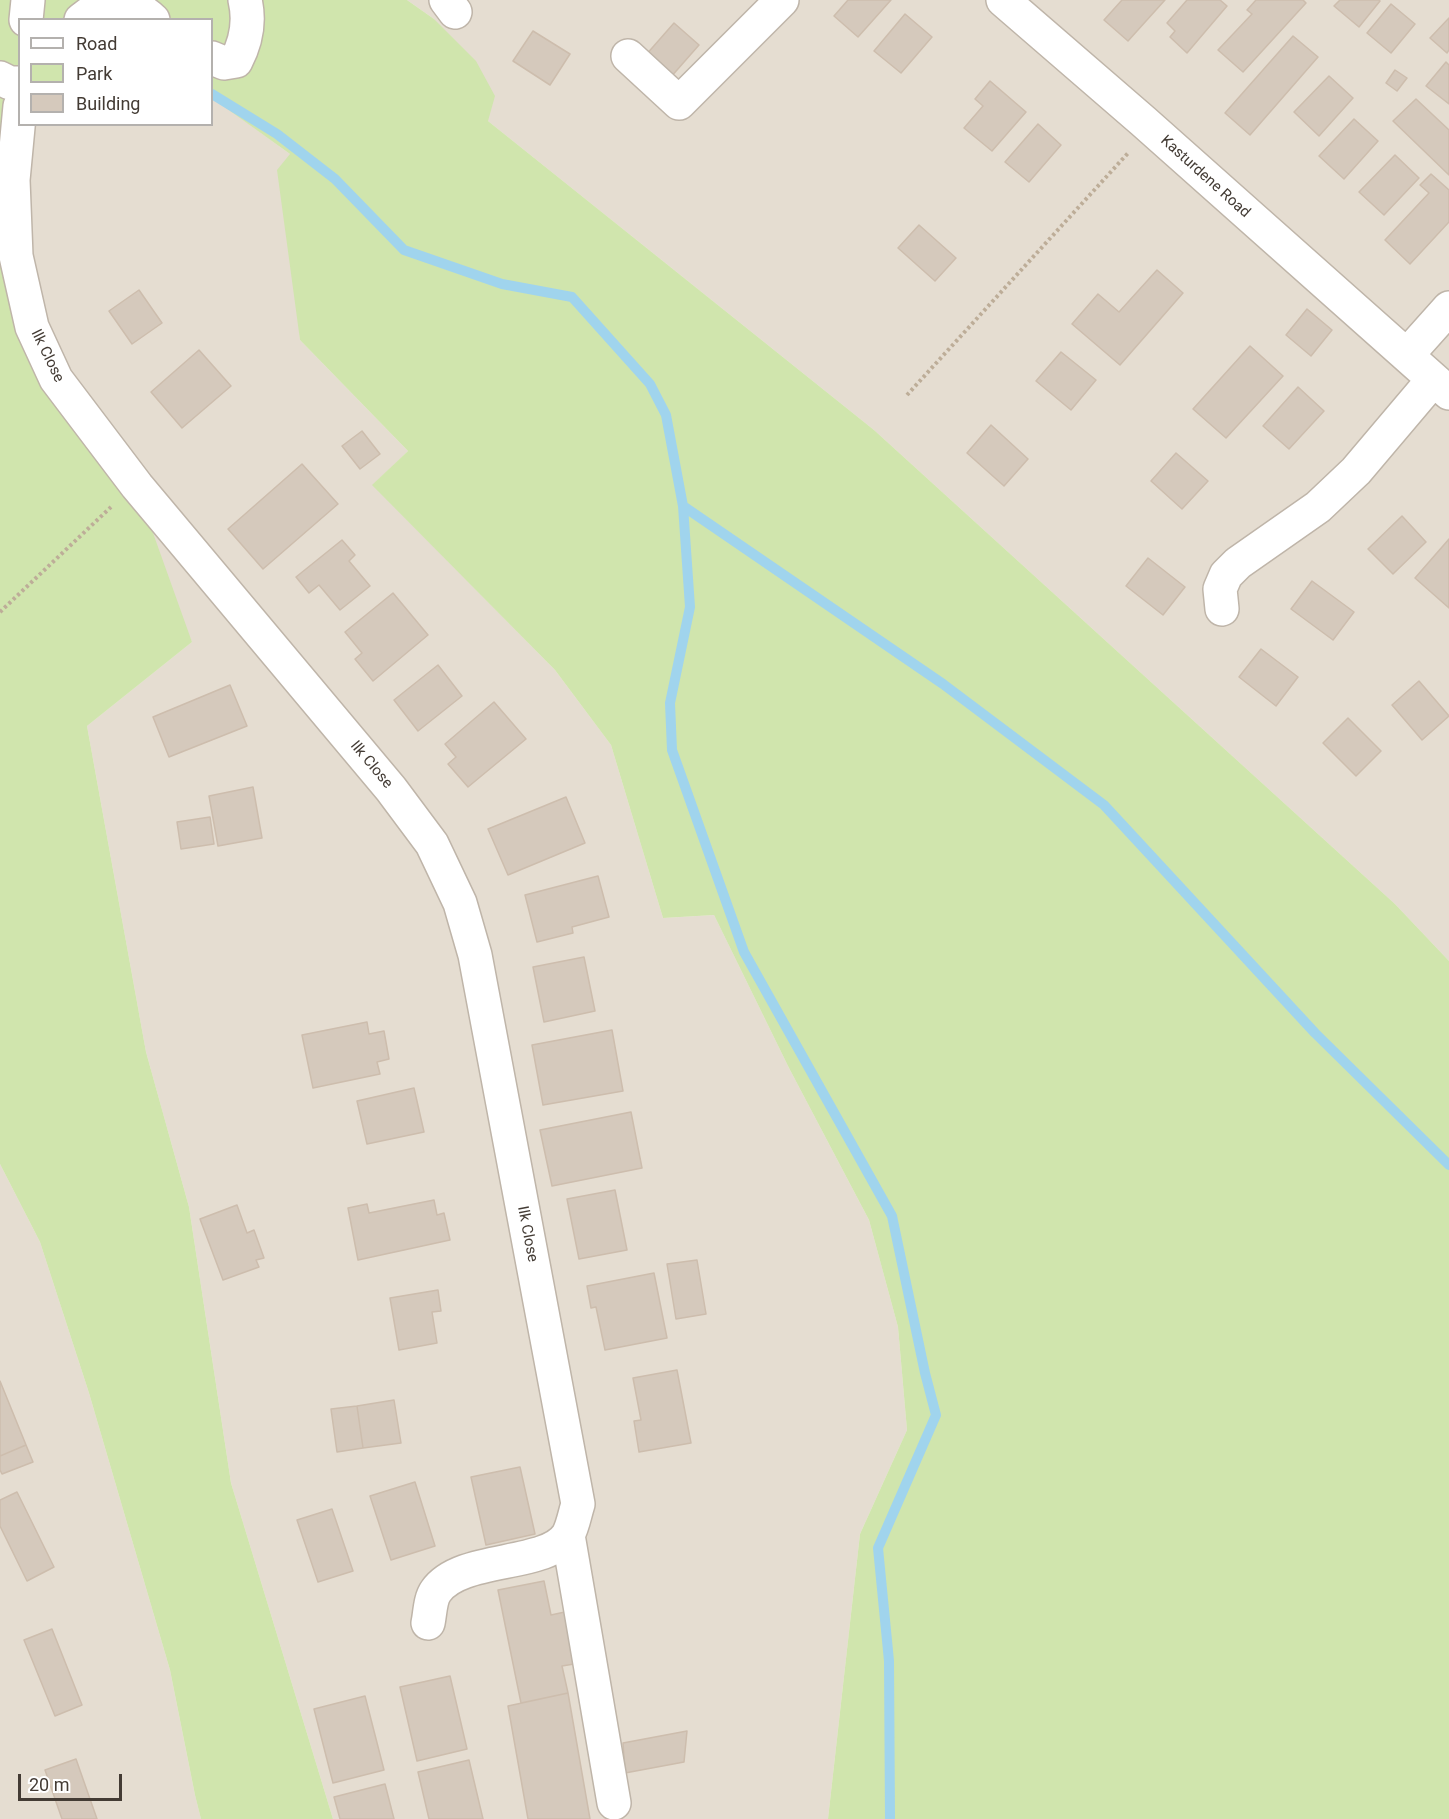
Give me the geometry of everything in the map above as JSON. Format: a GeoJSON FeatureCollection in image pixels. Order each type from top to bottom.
{"type":"FeatureCollection","features":[{"type":"Feature","properties":{"kind":"street"},"geometry":{"type":"LineString","coordinates":[[26,18],[28,0]]}},
{"type":"Feature","properties":{"kind":"street"},"geometry":{"type":"LineString","coordinates":[[213,58],[224,63],[236,61],[244,46],[248,12],[245,0]]}},
{"type":"Feature","properties":{"kind":"street"},"geometry":{"type":"LineString","coordinates":[[628,56],[679,103],[782,0]]}},
{"type":"Feature","properties":{"kind":"street","name":"Kasturdene Road"},"geometry":{"type":"LineString","coordinates":[[1003,0],[1441,386]]}},
{"type":"Feature","properties":{"kind":"street"},"geometry":{"type":"LineString","coordinates":[[84,18],[108,3],[128,5],[144,12],[151,18]]}},
{"type":"Feature","properties":{"kind":"street"},"geometry":{"type":"LineString","coordinates":[[0,78],[18,83]]}},
{"type":"Feature","properties":{"kind":"street","name":"Ilk Close"},"geometry":{"type":"LineString","coordinates":[[18,124],[12,180],[16,256],[32,327],[56,379],[137,486],[392,789],[432,844],[460,903],[475,955],[578,1504],[568,1535]]}},
{"type":"Feature","properties":{"kind":"street"},"geometry":{"type":"LineString","coordinates":[[1407,355],[1449,308]]}},
{"type":"Feature","properties":{"kind":"street"},"geometry":{"type":"LineString","coordinates":[[1222,609],[1220,589],[1226,575],[1238,562],[1318,507],[1441,386]]}},
{"type":"Feature","properties":{"kind":"street"},"geometry":{"type":"LineString","coordinates":[[428,1623],[434,1593],[450,1578],[482,1567],[552,1550],[568,1535]]}},
{"type":"Feature","properties":{"kind":"street"},"geometry":{"type":"LineString","coordinates":[[568,1535],[614,1803]]}},
{"type":"Feature","properties":{"kind":"path"},"geometry":{"type":"LineString","coordinates":[[907,395],[1150,128]]}},
{"type":"Feature","properties":{"kind":"path"},"geometry":{"type":"LineString","coordinates":[[0,612],[117,501]]}},
{"type":"Feature","properties":{"kind":"shaded area"},"geometry":{"type":"Polygon","coordinates":[[[407,0],[1449,0],[1449,961],[1395,904],[874,430],[488,121],[434,19],[407,0]]]}},
{"type":"Feature","properties":{"kind":"shaded area"},"geometry":{"type":"Polygon","coordinates":[[[213,98],[290,154],[300,340],[408,451],[373,485],[555,670],[611,745],[663,918],[714,915],[789,1068],[869,1220],[898,1327],[907,1430],[860,1534],[828,1819],[333,1819],[231,1483],[189,1207],[146,1052],[87,726],[192,642],[27,326],[20,126],[213,126],[213,98]]]}},
{"type":"Feature","properties":{"kind":"shaded area"},"geometry":{"type":"Polygon","coordinates":[[[0,1164],[40,1242],[89,1393],[170,1670],[201,1819],[0,1819],[0,1164]]]}},
{"type":"Feature","properties":{"kind":"green space"},"geometry":{"type":"Polygon","coordinates":[[[0,0],[407,0],[434,19],[476,61],[495,96],[488,121],[874,430],[1395,904],[1449,961],[1449,1819],[828,1819],[860,1534],[907,1430],[898,1327],[869,1220],[789,1068],[714,915],[663,918],[611,745],[555,670],[372,485],[408,451],[300,340],[277,170],[290,154],[213,99],[213,18],[18,18],[18,126],[21,126],[27,326],[138,491],[192,642],[87,726],[146,1052],[189,1207],[231,1483],[333,1819],[201,1819],[170,1670],[89,1393],[40,1242],[0,1164],[0,0]]]}},
{"type":"Feature","properties":{"kind":"building"},"geometry":{"type":"Polygon","coordinates":[[[848,0],[891,0],[858,37],[834,16],[848,0]]]}},
{"type":"Feature","properties":{"kind":"building"},"geometry":{"type":"Polygon","coordinates":[[[1122,0],[1165,0],[1128,41],[1104,20],[1122,0]]]}},
{"type":"Feature","properties":{"kind":"building"},"geometry":{"type":"Polygon","coordinates":[[[1187,0],[1220,0],[1227,6],[1187,53],[1170,37],[1175,31],[1167,23],[1187,0]]]}},
{"type":"Feature","properties":{"kind":"building"},"geometry":{"type":"Polygon","coordinates":[[[1256,0],[1303,0],[1306,3],[1243,72],[1218,50],[1252,14],[1247,10],[1256,0]]]}},
{"type":"Feature","properties":{"kind":"building"},"geometry":{"type":"Polygon","coordinates":[[[1340,0],[1380,1],[1359,27],[1334,6],[1340,0]]]}},
{"type":"Feature","properties":{"kind":"building"},"geometry":{"type":"Polygon","coordinates":[[[1391,4],[1415,24],[1391,53],[1367,33],[1391,4]]]}},
{"type":"Feature","properties":{"kind":"building"},"geometry":{"type":"Polygon","coordinates":[[[905,14],[932,37],[901,73],[874,51],[905,14]]]}},
{"type":"Feature","properties":{"kind":"building"},"geometry":{"type":"Polygon","coordinates":[[[1449,18],[1449,50],[1447,53],[1430,38],[1449,18]]]}},
{"type":"Feature","properties":{"kind":"building"},"geometry":{"type":"Polygon","coordinates":[[[674,23],[699,45],[670,78],[645,56],[674,23]]]}},
{"type":"Feature","properties":{"kind":"building"},"geometry":{"type":"Polygon","coordinates":[[[533,31],[570,54],[550,85],[513,61],[533,31]]]}},
{"type":"Feature","properties":{"kind":"building"},"geometry":{"type":"Polygon","coordinates":[[[1293,36],[1318,57],[1250,135],[1225,113],[1293,36]]]}},
{"type":"Feature","properties":{"kind":"building"},"geometry":{"type":"Polygon","coordinates":[[[1446,62],[1449,65],[1449,104],[1426,86],[1446,62]]]}},
{"type":"Feature","properties":{"kind":"building"},"geometry":{"type":"Polygon","coordinates":[[[1395,70],[1407,78],[1397,91],[1386,83],[1395,70]]]}},
{"type":"Feature","properties":{"kind":"building"},"geometry":{"type":"Polygon","coordinates":[[[1329,76],[1353,98],[1319,136],[1294,112],[1329,76]]]}},
{"type":"Feature","properties":{"kind":"building"},"geometry":{"type":"Polygon","coordinates":[[[990,81],[1026,112],[992,151],[964,128],[983,106],[975,99],[990,81]]]}},
{"type":"Feature","properties":{"kind":"building"},"geometry":{"type":"Polygon","coordinates":[[[1416,99],[1449,130],[1449,175],[1393,121],[1416,99]]]}},
{"type":"Feature","properties":{"kind":"building"},"geometry":{"type":"Polygon","coordinates":[[[1354,119],[1378,141],[1344,179],[1319,156],[1354,119]]]}},
{"type":"Feature","properties":{"kind":"building"},"geometry":{"type":"Polygon","coordinates":[[[1038,124],[1061,145],[1029,182],[1005,162],[1038,124]]]}},
{"type":"Feature","properties":{"kind":"building"},"geometry":{"type":"Polygon","coordinates":[[[1395,155],[1419,178],[1384,215],[1359,192],[1395,155]]]}},
{"type":"Feature","properties":{"kind":"building"},"geometry":{"type":"Polygon","coordinates":[[[1431,174],[1449,190],[1449,222],[1410,264],[1385,240],[1429,193],[1420,185],[1431,174]]]}},
{"type":"Feature","properties":{"kind":"building"},"geometry":{"type":"Polygon","coordinates":[[[919,225],[956,258],[935,281],[898,248],[919,225]]]}},
{"type":"Feature","properties":{"kind":"building"},"geometry":{"type":"Polygon","coordinates":[[[1157,270],[1183,293],[1120,365],[1072,324],[1098,294],[1119,312],[1157,270]]]}},
{"type":"Feature","properties":{"kind":"building"},"geometry":{"type":"Polygon","coordinates":[[[139,290],[162,323],[132,344],[109,311],[139,290]]]}},
{"type":"Feature","properties":{"kind":"building"},"geometry":{"type":"Polygon","coordinates":[[[1307,309],[1332,330],[1311,356],[1286,335],[1307,309]]]}},
{"type":"Feature","properties":{"kind":"building"},"geometry":{"type":"Polygon","coordinates":[[[1250,346],[1283,376],[1226,438],[1193,409],[1250,346]]]}},
{"type":"Feature","properties":{"kind":"building"},"geometry":{"type":"Polygon","coordinates":[[[199,350],[231,386],[182,428],[151,392],[199,350]]]}},
{"type":"Feature","properties":{"kind":"building"},"geometry":{"type":"Polygon","coordinates":[[[1061,352],[1096,380],[1071,410],[1036,381],[1061,352]]]}},
{"type":"Feature","properties":{"kind":"building"},"geometry":{"type":"Polygon","coordinates":[[[1298,387],[1324,411],[1289,449],[1263,426],[1298,387]]]}},
{"type":"Feature","properties":{"kind":"building"},"geometry":{"type":"Polygon","coordinates":[[[991,425],[1028,459],[1004,486],[967,453],[991,425]]]}},
{"type":"Feature","properties":{"kind":"building"},"geometry":{"type":"Polygon","coordinates":[[[362,431],[380,454],[360,469],[342,446],[362,431]]]}},
{"type":"Feature","properties":{"kind":"building"},"geometry":{"type":"Polygon","coordinates":[[[1176,453],[1208,481],[1182,509],[1151,481],[1176,453]]]}},
{"type":"Feature","properties":{"kind":"building"},"geometry":{"type":"Polygon","coordinates":[[[302,464],[338,504],[263,569],[228,529],[302,464]]]}},
{"type":"Feature","properties":{"kind":"building"},"geometry":{"type":"Polygon","coordinates":[[[1402,516],[1426,542],[1393,574],[1368,549],[1402,516]]]}},
{"type":"Feature","properties":{"kind":"building"},"geometry":{"type":"Polygon","coordinates":[[[1449,539],[1449,608],[1415,578],[1449,539]]]}},
{"type":"Feature","properties":{"kind":"building"},"geometry":{"type":"Polygon","coordinates":[[[342,540],[355,555],[349,561],[370,586],[340,610],[319,585],[309,593],[296,577],[342,540]]]}},
{"type":"Feature","properties":{"kind":"building"},"geometry":{"type":"Polygon","coordinates":[[[1148,558],[1185,587],[1163,615],[1126,586],[1148,558]]]}},
{"type":"Feature","properties":{"kind":"building"},"geometry":{"type":"Polygon","coordinates":[[[1312,581],[1354,612],[1333,640],[1291,609],[1312,581]]]}},
{"type":"Feature","properties":{"kind":"building"},"geometry":{"type":"Polygon","coordinates":[[[393,593],[428,635],[373,681],[355,659],[362,653],[345,632],[393,593]]]}},
{"type":"Feature","properties":{"kind":"building"},"geometry":{"type":"Polygon","coordinates":[[[1261,649],[1298,677],[1276,706],[1239,677],[1261,649]]]}},
{"type":"Feature","properties":{"kind":"building"},"geometry":{"type":"Polygon","coordinates":[[[438,665],[462,696],[418,731],[394,700],[438,665]]]}},
{"type":"Feature","properties":{"kind":"building"},"geometry":{"type":"Polygon","coordinates":[[[1419,681],[1449,716],[1422,740],[1392,705],[1419,681]]]}},
{"type":"Feature","properties":{"kind":"building"},"geometry":{"type":"Polygon","coordinates":[[[230,685],[247,726],[169,757],[153,717],[230,685]]]}},
{"type":"Feature","properties":{"kind":"building"},"geometry":{"type":"Polygon","coordinates":[[[494,702],[526,739],[468,787],[448,764],[456,757],[445,744],[494,702]]]}},
{"type":"Feature","properties":{"kind":"building"},"geometry":{"type":"Polygon","coordinates":[[[1348,718],[1381,751],[1356,776],[1323,743],[1348,718]]]}},
{"type":"Feature","properties":{"kind":"building"},"geometry":{"type":"Polygon","coordinates":[[[253,787],[262,838],[218,846],[209,796],[253,787]]]}},
{"type":"Feature","properties":{"kind":"building"},"geometry":{"type":"Polygon","coordinates":[[[566,797],[585,843],[508,875],[488,829],[566,797]]]}},
{"type":"Feature","properties":{"kind":"building"},"geometry":{"type":"Polygon","coordinates":[[[210,817],[214,844],[181,849],[177,822],[210,817]]]}},
{"type":"Feature","properties":{"kind":"building"},"geometry":{"type":"Polygon","coordinates":[[[598,876],[609,917],[572,927],[573,933],[537,942],[525,895],[598,876]]]}},
{"type":"Feature","properties":{"kind":"building"},"geometry":{"type":"Polygon","coordinates":[[[584,957],[595,1011],[544,1022],[533,967],[584,957]]]}},
{"type":"Feature","properties":{"kind":"building"},"geometry":{"type":"Polygon","coordinates":[[[367,1022],[369,1034],[384,1031],[389,1059],[377,1062],[380,1074],[313,1088],[302,1035],[367,1022]]]}},
{"type":"Feature","properties":{"kind":"building"},"geometry":{"type":"Polygon","coordinates":[[[612,1030],[623,1091],[543,1105],[532,1045],[612,1030]]]}},
{"type":"Feature","properties":{"kind":"building"},"geometry":{"type":"Polygon","coordinates":[[[414,1088],[424,1132],[367,1144],[357,1101],[414,1088]]]}},
{"type":"Feature","properties":{"kind":"building"},"geometry":{"type":"Polygon","coordinates":[[[631,1112],[642,1168],[552,1186],[540,1130],[631,1112]]]}},
{"type":"Feature","properties":{"kind":"building"},"geometry":{"type":"Polygon","coordinates":[[[615,1190],[627,1250],[579,1259],[567,1199],[615,1190]]]}},
{"type":"Feature","properties":{"kind":"building"},"geometry":{"type":"Polygon","coordinates":[[[434,1200],[437,1215],[444,1213],[450,1240],[358,1260],[348,1208],[367,1204],[369,1213],[434,1200]]]}},
{"type":"Feature","properties":{"kind":"building"},"geometry":{"type":"Polygon","coordinates":[[[237,1205],[247,1233],[254,1230],[264,1258],[256,1260],[259,1267],[223,1280],[200,1219],[237,1205]]]}},
{"type":"Feature","properties":{"kind":"building"},"geometry":{"type":"Polygon","coordinates":[[[697,1260],[706,1314],[676,1319],[667,1264],[697,1260]]]}},
{"type":"Feature","properties":{"kind":"building"},"geometry":{"type":"Polygon","coordinates":[[[654,1273],[667,1338],[605,1350],[596,1307],[591,1308],[587,1286],[654,1273]]]}},
{"type":"Feature","properties":{"kind":"building"},"geometry":{"type":"Polygon","coordinates":[[[438,1290],[441,1311],[432,1312],[437,1343],[399,1350],[390,1298],[438,1290]]]}},
{"type":"Feature","properties":{"kind":"building"},"geometry":{"type":"Polygon","coordinates":[[[677,1370],[691,1443],[639,1452],[634,1421],[641,1420],[633,1378],[677,1370]]]}},
{"type":"Feature","properties":{"kind":"building"},"geometry":{"type":"Polygon","coordinates":[[[0,1381],[26,1445],[0,1456],[0,1381]]]}},
{"type":"Feature","properties":{"kind":"building"},"geometry":{"type":"Polygon","coordinates":[[[394,1400],[401,1443],[363,1448],[357,1406],[394,1400]]]}},
{"type":"Feature","properties":{"kind":"building"},"geometry":{"type":"Polygon","coordinates":[[[357,1406],[363,1448],[337,1452],[331,1409],[357,1406]]]}},
{"type":"Feature","properties":{"kind":"building"},"geometry":{"type":"Polygon","coordinates":[[[26,1445],[33,1462],[2,1474],[0,1456],[26,1445]]]}},
{"type":"Feature","properties":{"kind":"building"},"geometry":{"type":"Polygon","coordinates":[[[520,1467],[535,1534],[486,1545],[471,1477],[520,1467]]]}},
{"type":"Feature","properties":{"kind":"building"},"geometry":{"type":"Polygon","coordinates":[[[415,1482],[435,1546],[391,1560],[370,1496],[415,1482]]]}},
{"type":"Feature","properties":{"kind":"building"},"geometry":{"type":"Polygon","coordinates":[[[17,1492],[54,1567],[27,1581],[0,1526],[0,1500],[17,1492]]]}},
{"type":"Feature","properties":{"kind":"building"},"geometry":{"type":"Polygon","coordinates":[[[332,1509],[353,1571],[318,1582],[297,1520],[332,1509]]]}},
{"type":"Feature","properties":{"kind":"building"},"geometry":{"type":"Polygon","coordinates":[[[544,1581],[551,1615],[574,1610],[574,1664],[562,1666],[568,1693],[521,1703],[498,1590],[544,1581]]]}},
{"type":"Feature","properties":{"kind":"building"},"geometry":{"type":"Polygon","coordinates":[[[52,1629],[82,1705],[55,1716],[24,1640],[52,1629]]]}},
{"type":"Feature","properties":{"kind":"building"},"geometry":{"type":"Polygon","coordinates":[[[450,1676],[467,1749],[417,1761],[400,1687],[450,1676]]]}},
{"type":"Feature","properties":{"kind":"building"},"geometry":{"type":"Polygon","coordinates":[[[568,1693],[590,1819],[528,1819],[508,1706],[568,1693]]]}},
{"type":"Feature","properties":{"kind":"building"},"geometry":{"type":"Polygon","coordinates":[[[365,1696],[384,1770],[333,1783],[314,1709],[365,1696]]]}},
{"type":"Feature","properties":{"kind":"building"},"geometry":{"type":"Polygon","coordinates":[[[687,1731],[684,1762],[625,1773],[623,1743],[687,1731]]]}},
{"type":"Feature","properties":{"kind":"building"},"geometry":{"type":"Polygon","coordinates":[[[76,1759],[97,1819],[62,1819],[45,1770],[76,1759]]]}},
{"type":"Feature","properties":{"kind":"building"},"geometry":{"type":"Polygon","coordinates":[[[469,1760],[483,1819],[429,1819],[418,1772],[469,1760]]]}},
{"type":"Feature","properties":{"kind":"building"},"geometry":{"type":"Polygon","coordinates":[[[385,1784],[394,1819],[340,1819],[334,1797],[385,1784]]]}},
{"type":"Feature","properties":{"kind":"waterway"},"geometry":{"type":"LineString","coordinates":[[213,95],[277,134],[335,179],[404,250],[502,284],[572,297],[650,384],[666,415],[683,506],[690,607],[670,703],[672,750],[744,952],[892,1216],[936,1415],[878,1548],[889,1661],[890,1819]]}},
{"type":"Feature","properties":{"kind":"waterway"},"geometry":{"type":"LineString","coordinates":[[683,506],[943,684],[1104,805],[1315,1033],[1449,1165]]}}]}
